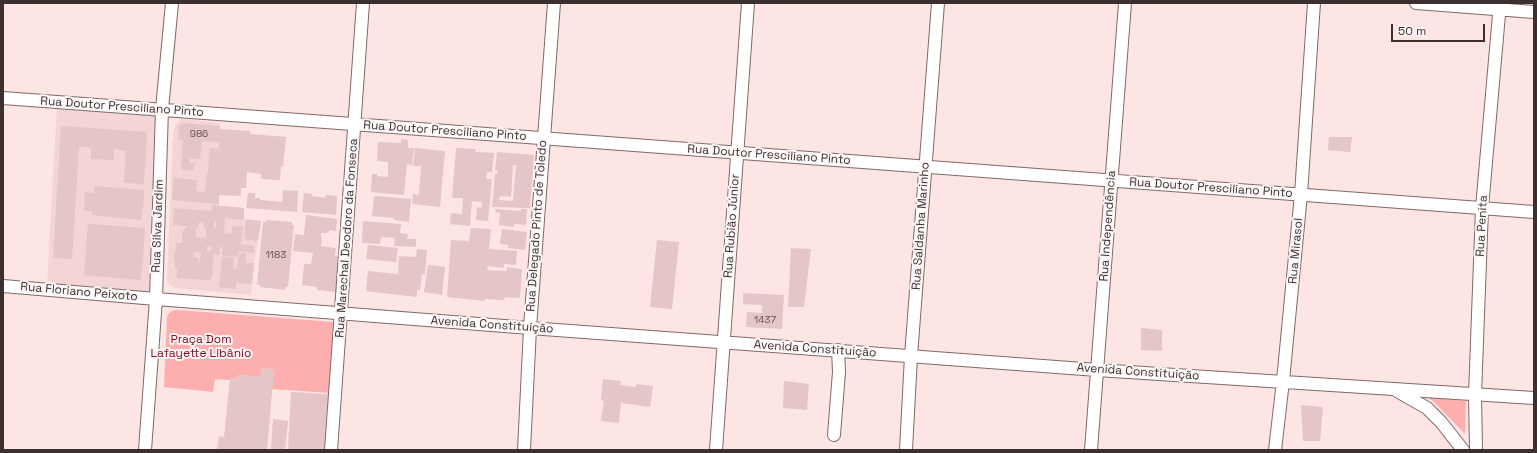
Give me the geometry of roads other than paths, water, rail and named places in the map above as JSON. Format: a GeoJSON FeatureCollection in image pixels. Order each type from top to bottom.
{"type":"FeatureCollection","features":[{"type":"Feature","properties":{"kind":"street","name":"Rua Silva Jardim"},"geometry":{"type":"LineString","coordinates":[[145,450],[156,299],[162,110],[172,3]]}},
{"type":"Feature","properties":{"kind":"street","name":"Rua Marechal Deodoro da Fonseca"},"geometry":{"type":"LineString","coordinates":[[331,450],[342,314],[363,3]]}},
{"type":"Feature","properties":{"kind":"street","name":"Rua Delegado Pinto de Toledo"},"geometry":{"type":"LineString","coordinates":[[524,450],[530,328],[554,3]]}},
{"type":"Feature","properties":{"kind":"street","name":"Rua Rubião Júnior"},"geometry":{"type":"LineString","coordinates":[[716,450],[748,3]]}},
{"type":"Feature","properties":{"kind":"street","name":"Rua Saldanha Marinho"},"geometry":{"type":"LineString","coordinates":[[906,450],[911,356],[938,3]]}},
{"type":"Feature","properties":{"kind":"street","name":"Rua Independência"},"geometry":{"type":"LineString","coordinates":[[1091,450],[1125,3]]}},
{"type":"Feature","properties":{"kind":"street","name":"Rua Mirasol"},"geometry":{"type":"LineString","coordinates":[[1275,450],[1284,381],[1301,194],[1314,3]]}},
{"type":"Feature","properties":{"kind":"street"},"geometry":{"type":"LineString","coordinates":[[1416,3],[1499,6],[1534,12]]}},
{"type":"Feature","properties":{"kind":"street","name":"Rua Penita"},"geometry":{"type":"LineString","coordinates":[[1476,450],[1475,395],[1482,208],[1499,6]]}},
{"type":"Feature","properties":{"kind":"street","name":"Rua Doutor Presciliano Pinto"},"geometry":{"type":"LineString","coordinates":[[3,98],[1534,212]]}},
{"type":"Feature","properties":{"kind":"street","name":"Rua Floriano Peixoto"},"geometry":{"type":"LineString","coordinates":[[3,286],[156,299]]}},
{"type":"Feature","properties":{"kind":"street","name":"Avenida Constituição"},"geometry":{"type":"LineString","coordinates":[[156,299],[1097,370],[1284,381],[1475,395]]}},
{"type":"Feature","properties":{"kind":"street"},"geometry":{"type":"LineString","coordinates":[[834,435],[839,372],[838,350]]}},
{"type":"Feature","properties":{"kind":"street"},"geometry":{"type":"LineString","coordinates":[[1395,389],[1426,408],[1442,422],[1463,450]]}},
{"type":"Feature","properties":{"kind":"street"},"geometry":{"type":"LineString","coordinates":[[1475,395],[1534,398]]}},
{"type":"Feature","properties":{"kind":"park label","name":"Praça Dom Lafayette Libânio"},"geometry":{"type":"Point","coordinates":[201,347]}}]}
